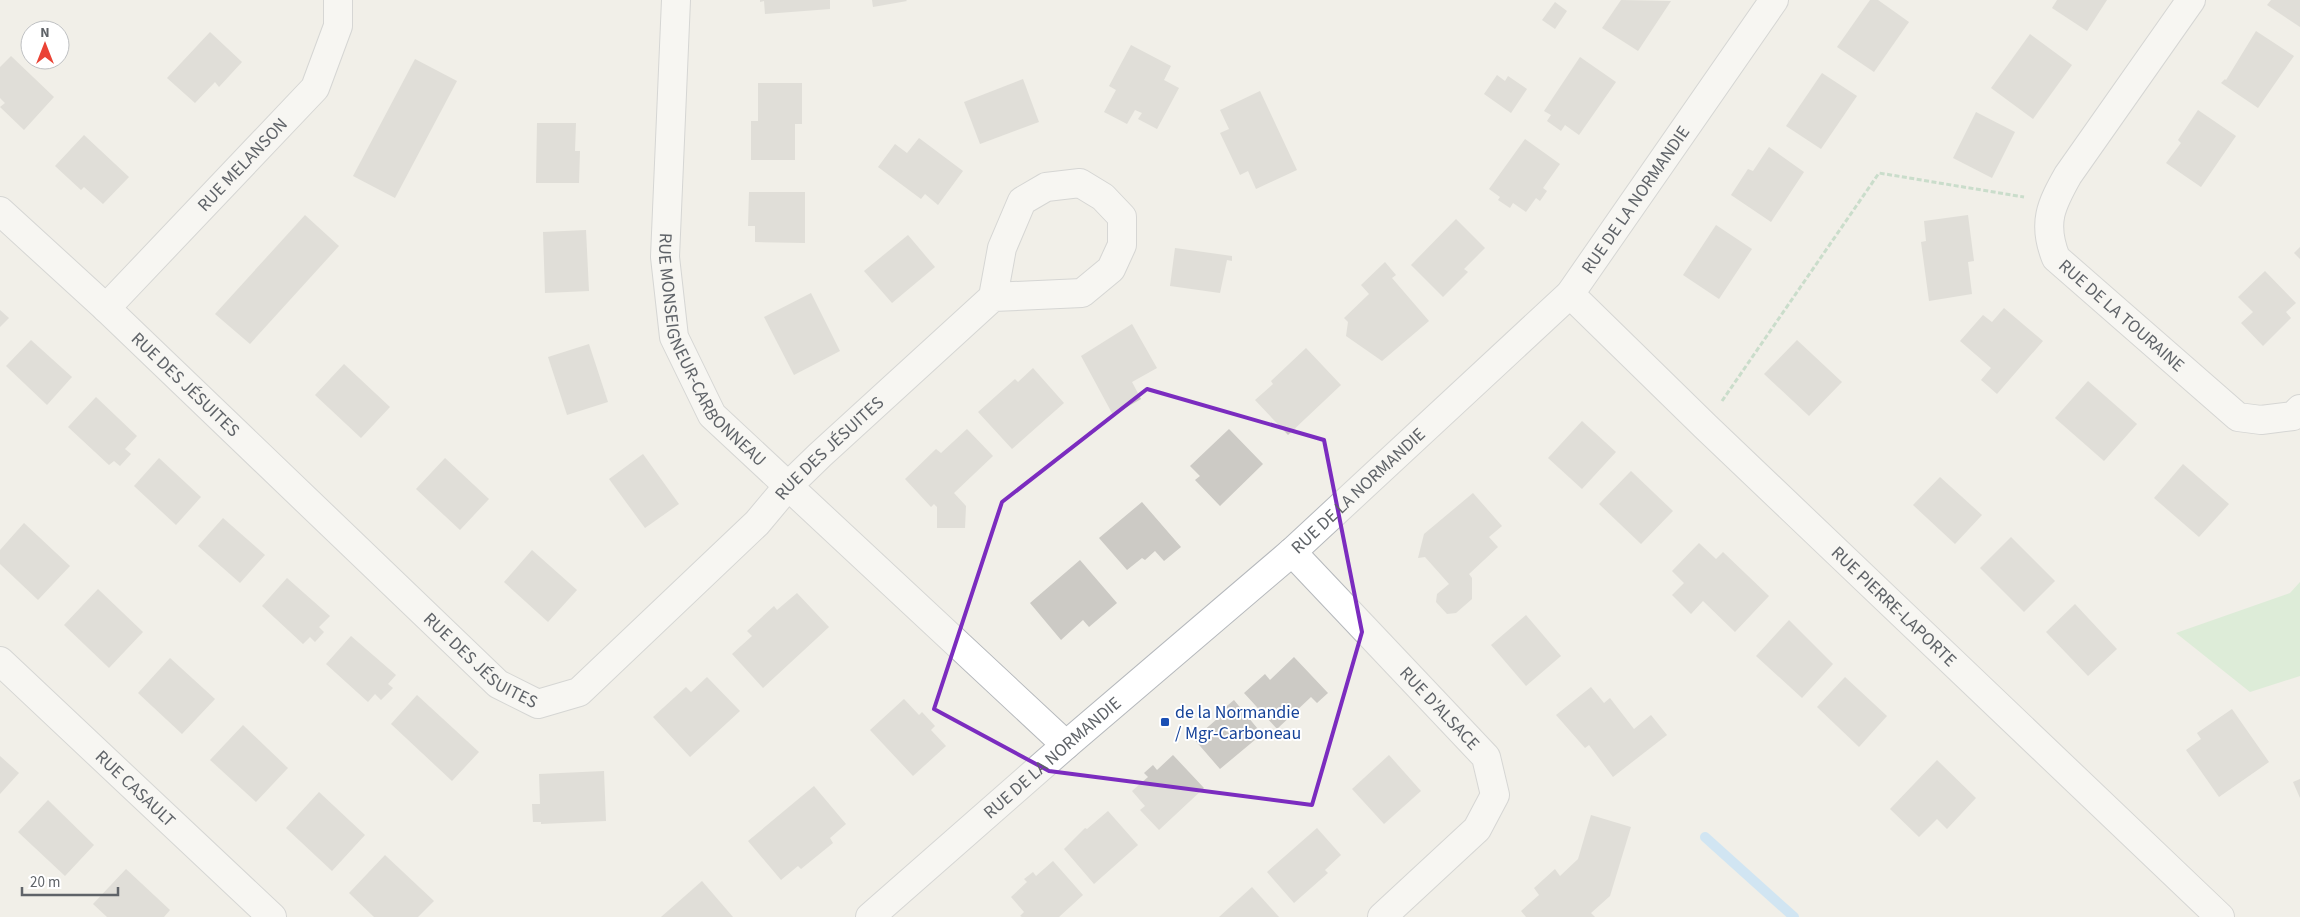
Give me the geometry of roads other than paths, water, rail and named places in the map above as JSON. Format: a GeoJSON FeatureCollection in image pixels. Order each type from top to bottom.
{"type":"FeatureCollection","features":[{"type":"Feature","properties":{"kind":"street","name":"RUE MELANSON"},"geometry":{"type":"LineString","coordinates":[[106,308],[315,88],[338,26],[338,0]]}},
{"type":"Feature","properties":{"kind":"street","name":"RUE MONSEIGNEUR-CARBONNEAU"},"geometry":{"type":"LineString","coordinates":[[676,0],[665,256],[674,337],[712,415],[1066,745]]}},
{"type":"Feature","properties":{"kind":"street","name":"RUE DE LA NORMANDIE"},"geometry":{"type":"LineString","coordinates":[[870,917],[1066,745],[1292,552],[1570,294],[1774,0]]}},
{"type":"Feature","properties":{"kind":"street","name":"RUE DE LA TOURAINE"},"geometry":{"type":"LineString","coordinates":[[2191,0],[2068,174],[2053,202],[2049,240],[2056,258],[2238,417],[2261,420],[2297,413]]}},
{"type":"Feature","properties":{"kind":"street"},"geometry":{"type":"LineString","coordinates":[[1080,182],[1103,197],[1122,217],[1122,245],[1111,269],[1082,293],[993,296],[1002,248],[1022,201],[1046,187],[1080,182]]}},
{"type":"Feature","properties":{"kind":"street","name":"RUE DES JÉSUITES"},"geometry":{"type":"LineString","coordinates":[[0,211],[106,308],[498,684],[538,704],[579,692],[757,523],[788,486],[993,296]]}},
{"type":"Feature","properties":{"kind":"street","name":"RUE PIERRE-LAPORTE"},"geometry":{"type":"LineString","coordinates":[[1570,294],[1705,426],[2220,917]]}},
{"type":"Feature","properties":{"kind":"street","name":"RUE D'ALSACE"},"geometry":{"type":"LineString","coordinates":[[1292,552],[1486,757],[1495,795],[1476,829],[1382,917]]}},
{"type":"Feature","properties":{"kind":"street","name":"RUE CASAULT"},"geometry":{"type":"LineString","coordinates":[[0,661],[262,913]]}},
{"type":"Feature","properties":{"kind":"waterway"},"geometry":{"type":"LineString","coordinates":[[1705,837],[1794,917]]}},
{"type":"Feature","properties":{"kind":"place","name":"de la Normandie / Mgr-Carboneau"},"geometry":{"type":"Point","coordinates":[1165,722]}}]}
